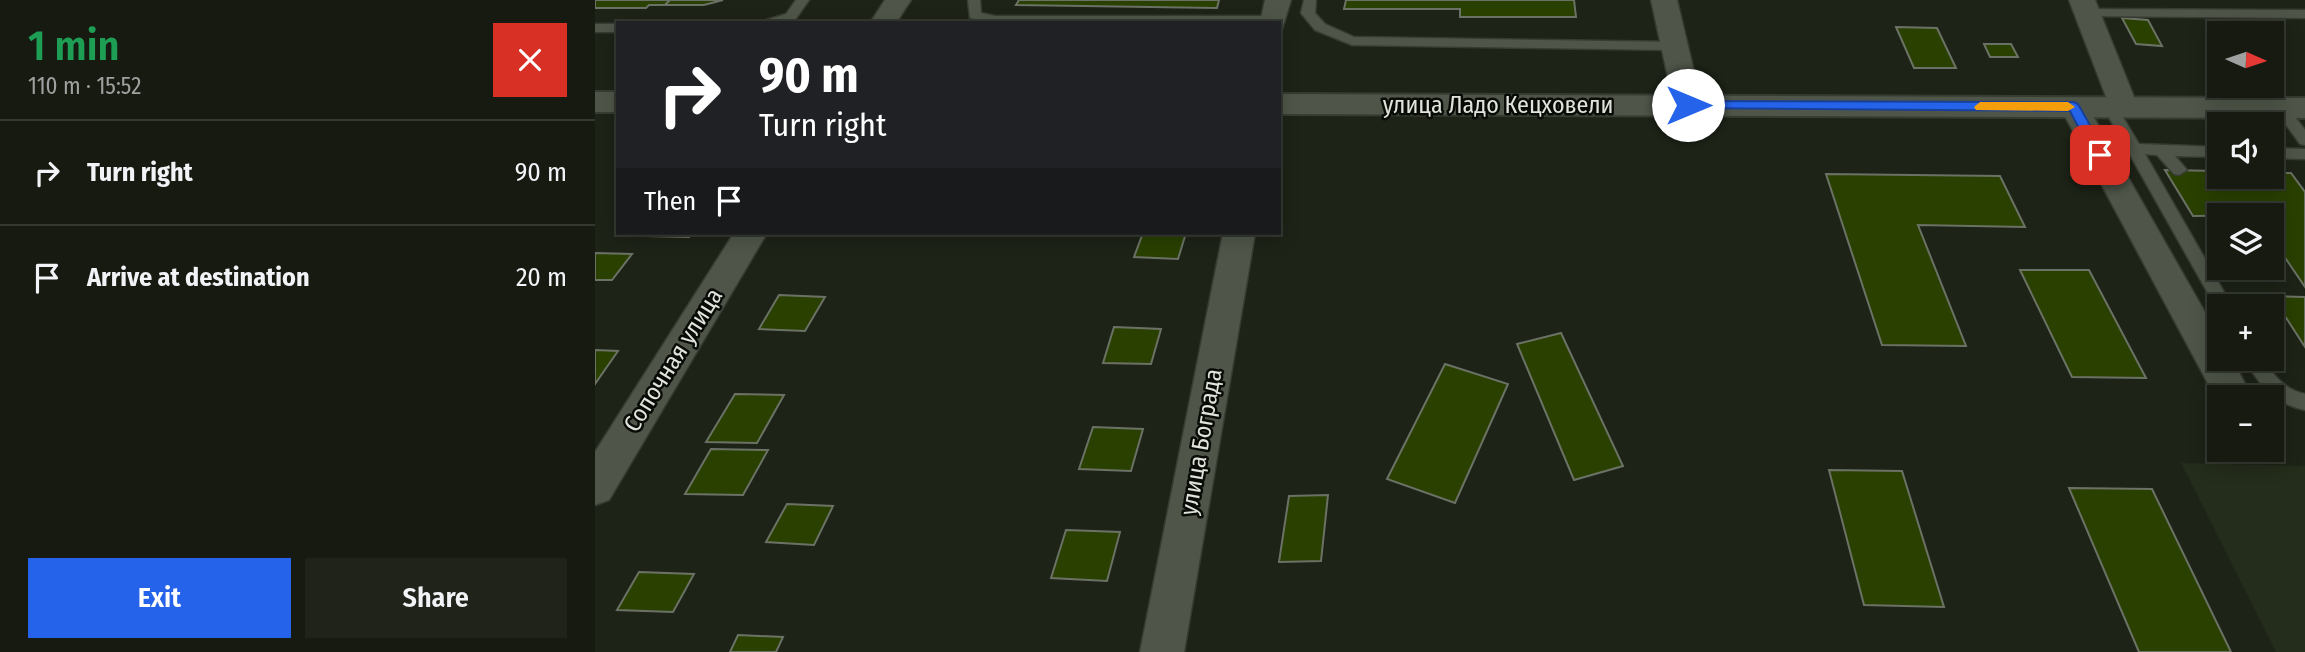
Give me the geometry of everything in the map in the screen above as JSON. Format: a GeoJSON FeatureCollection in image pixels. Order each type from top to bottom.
{"type":"FeatureCollection","features":[{"type":"Feature","properties":{"kind":"main road"},"geometry":{"type":"LineString","coordinates":[[595,102],[616,102]]}},
{"type":"Feature","properties":{"kind":"main road","name":"улица Ладо Кецховели"},"geometry":{"type":"LineString","coordinates":[[1281,104],[2293,108]]}},
{"type":"Feature","properties":{"kind":"street"},"geometry":{"type":"LineString","coordinates":[[884,21],[898,0]]}},
{"type":"Feature","properties":{"kind":"street"},"geometry":{"type":"LineString","coordinates":[[1664,0],[1688,105]]}},
{"type":"Feature","properties":{"kind":"street"},"geometry":{"type":"LineString","coordinates":[[2085,6],[2117,107]]}},
{"type":"Feature","properties":{"kind":"street"},"geometry":{"type":"LineString","coordinates":[[2074,107],[2227,385]]}},
{"type":"Feature","properties":{"kind":"street","name":"Сопочная улица"},"geometry":{"type":"LineString","coordinates":[[595,487],[750,235]]}},
{"type":"Feature","properties":{"kind":"street","name":"улица Бограда"},"geometry":{"type":"LineString","coordinates":[[1162,652],[1239,235]]}},
{"type":"Feature","properties":{"kind":"lane"},"geometry":{"type":"LineString","coordinates":[[771,21],[790,17],[803,0]]}},
{"type":"Feature","properties":{"kind":"lane"},"geometry":{"type":"LineString","coordinates":[[974,0],[975,15],[995,20],[1275,14]]}},
{"type":"Feature","properties":{"kind":"lane"},"geometry":{"type":"LineString","coordinates":[[1310,0],[1308,13],[1320,27],[1352,41],[1673,46]]}},
{"type":"Feature","properties":{"kind":"lane"},"geometry":{"type":"LineString","coordinates":[[2085,6],[2305,14]]}},
{"type":"Feature","properties":{"kind":"lane"},"geometry":{"type":"LineString","coordinates":[[595,28],[616,28]]}},
{"type":"Feature","properties":{"kind":"lane"},"geometry":{"type":"LineString","coordinates":[[2117,107],[2135,149],[2217,294]]}},
{"type":"Feature","properties":{"kind":"lane"},"geometry":{"type":"LineString","coordinates":[[2293,108],[2305,139]]}},
{"type":"Feature","properties":{"kind":"lane"},"geometry":{"type":"LineString","coordinates":[[2135,149],[2207,152]]}},
{"type":"Feature","properties":{"kind":"lane"},"geometry":{"type":"LineString","coordinates":[[2161,150],[2179,170]]}},
{"type":"Feature","properties":{"kind":"lane"},"geometry":{"type":"LineString","coordinates":[[2284,154],[2305,155]]}},
{"type":"Feature","properties":{"kind":"lane"},"geometry":{"type":"LineString","coordinates":[[2261,371],[2269,385],[2288,398],[2305,402]]}},
{"type":"Feature","properties":{"kind":"shaded area"},"geometry":{"type":"Polygon","coordinates":[[[2181,463],[2305,466],[2305,652],[2276,652],[2181,463]]]}},
{"type":"Feature","properties":{"kind":"building"},"geometry":{"type":"Polygon","coordinates":[[[595,0],[670,0],[665,5],[649,5],[646,8],[595,8],[595,0]]]}},
{"type":"Feature","properties":{"kind":"building"},"geometry":{"type":"Polygon","coordinates":[[[670,0],[723,0],[704,5],[665,5],[670,0]]]}},
{"type":"Feature","properties":{"kind":"building"},"geometry":{"type":"Polygon","coordinates":[[[1019,0],[1219,0],[1217,8],[1016,5],[1019,0]]]}},
{"type":"Feature","properties":{"kind":"building"},"geometry":{"type":"Polygon","coordinates":[[[1346,0],[1574,0],[1576,17],[1460,17],[1460,9],[1344,9],[1346,0]]]}},
{"type":"Feature","properties":{"kind":"building"},"geometry":{"type":"Polygon","coordinates":[[[2122,18],[2148,20],[2162,46],[2136,44],[2122,18]]]}},
{"type":"Feature","properties":{"kind":"building"},"geometry":{"type":"Polygon","coordinates":[[[1896,27],[1937,28],[1956,68],[1914,68],[1896,27]]]}},
{"type":"Feature","properties":{"kind":"building"},"geometry":{"type":"Polygon","coordinates":[[[1984,44],[2011,44],[2018,57],[1990,57],[1984,44]]]}},
{"type":"Feature","properties":{"kind":"building"},"geometry":{"type":"Polygon","coordinates":[[[2165,170],[2207,171],[2207,189],[2284,189],[2284,173],[2291,173],[2305,192],[2305,287],[2284,256],[2284,203],[2207,203],[2207,216],[2193,216],[2165,170]]]}},
{"type":"Feature","properties":{"kind":"building"},"geometry":{"type":"Polygon","coordinates":[[[1826,174],[2000,176],[2025,227],[1918,225],[1966,346],[1882,345],[1826,174]]]}},
{"type":"Feature","properties":{"kind":"building"},"geometry":{"type":"Polygon","coordinates":[[[647,235],[690,235],[689,237],[647,235]]]}},
{"type":"Feature","properties":{"kind":"building"},"geometry":{"type":"Polygon","coordinates":[[[1142,235],[1185,235],[1178,259],[1134,257],[1142,235]]]}},
{"type":"Feature","properties":{"kind":"building"},"geometry":{"type":"Polygon","coordinates":[[[595,253],[632,254],[612,280],[595,280],[595,253]]]}},
{"type":"Feature","properties":{"kind":"building"},"geometry":{"type":"Polygon","coordinates":[[[2020,270],[2089,270],[2146,378],[2072,377],[2020,270]]]}},
{"type":"Feature","properties":{"kind":"building"},"geometry":{"type":"Polygon","coordinates":[[[779,295],[825,297],[805,331],[759,329],[779,295]]]}},
{"type":"Feature","properties":{"kind":"building"},"geometry":{"type":"Polygon","coordinates":[[[2284,296],[2305,297],[2305,347],[2284,315],[2284,296]]]}},
{"type":"Feature","properties":{"kind":"building"},"geometry":{"type":"Polygon","coordinates":[[[1114,327],[1161,329],[1151,364],[1103,363],[1114,327]]]}},
{"type":"Feature","properties":{"kind":"building"},"geometry":{"type":"Polygon","coordinates":[[[1561,333],[1623,466],[1574,480],[1517,344],[1561,333]]]}},
{"type":"Feature","properties":{"kind":"building"},"geometry":{"type":"Polygon","coordinates":[[[595,350],[618,351],[595,384],[595,350]]]}},
{"type":"Feature","properties":{"kind":"building"},"geometry":{"type":"Polygon","coordinates":[[[1445,364],[1508,384],[1455,503],[1387,479],[1445,364]]]}},
{"type":"Feature","properties":{"kind":"building"},"geometry":{"type":"Polygon","coordinates":[[[735,394],[784,395],[757,443],[706,442],[735,394]]]}},
{"type":"Feature","properties":{"kind":"building"},"geometry":{"type":"Polygon","coordinates":[[[1093,427],[1143,429],[1131,471],[1079,469],[1093,427]]]}},
{"type":"Feature","properties":{"kind":"building"},"geometry":{"type":"Polygon","coordinates":[[[711,449],[768,450],[743,495],[685,494],[711,449]]]}},
{"type":"Feature","properties":{"kind":"building"},"geometry":{"type":"Polygon","coordinates":[[[1829,470],[1902,471],[1944,607],[1864,605],[1829,470]]]}},
{"type":"Feature","properties":{"kind":"building"},"geometry":{"type":"Polygon","coordinates":[[[2069,488],[2152,489],[2231,652],[2139,652],[2069,488]]]}},
{"type":"Feature","properties":{"kind":"building"},"geometry":{"type":"Polygon","coordinates":[[[1328,495],[1321,561],[1279,562],[1289,496],[1328,495]]]}},
{"type":"Feature","properties":{"kind":"building"},"geometry":{"type":"Polygon","coordinates":[[[787,504],[833,506],[814,545],[766,542],[787,504]]]}},
{"type":"Feature","properties":{"kind":"building"},"geometry":{"type":"Polygon","coordinates":[[[1066,530],[1120,532],[1107,581],[1051,578],[1066,530]]]}},
{"type":"Feature","properties":{"kind":"building"},"geometry":{"type":"Polygon","coordinates":[[[639,572],[694,574],[673,612],[617,610],[639,572]]]}},
{"type":"Feature","properties":{"kind":"building"},"geometry":{"type":"Polygon","coordinates":[[[738,635],[783,637],[776,652],[730,652],[738,635]]]}},
{"type":"Feature","properties":{"kind":"slow traffic"},"geometry":{"type":"LineString","coordinates":[[1980,107],[2068,107]]}},
{"type":"Feature","properties":{"kind":"route"},"geometry":{"type":"LineString","coordinates":[[1688,105],[2074,107],[2100,155]]}}]}
